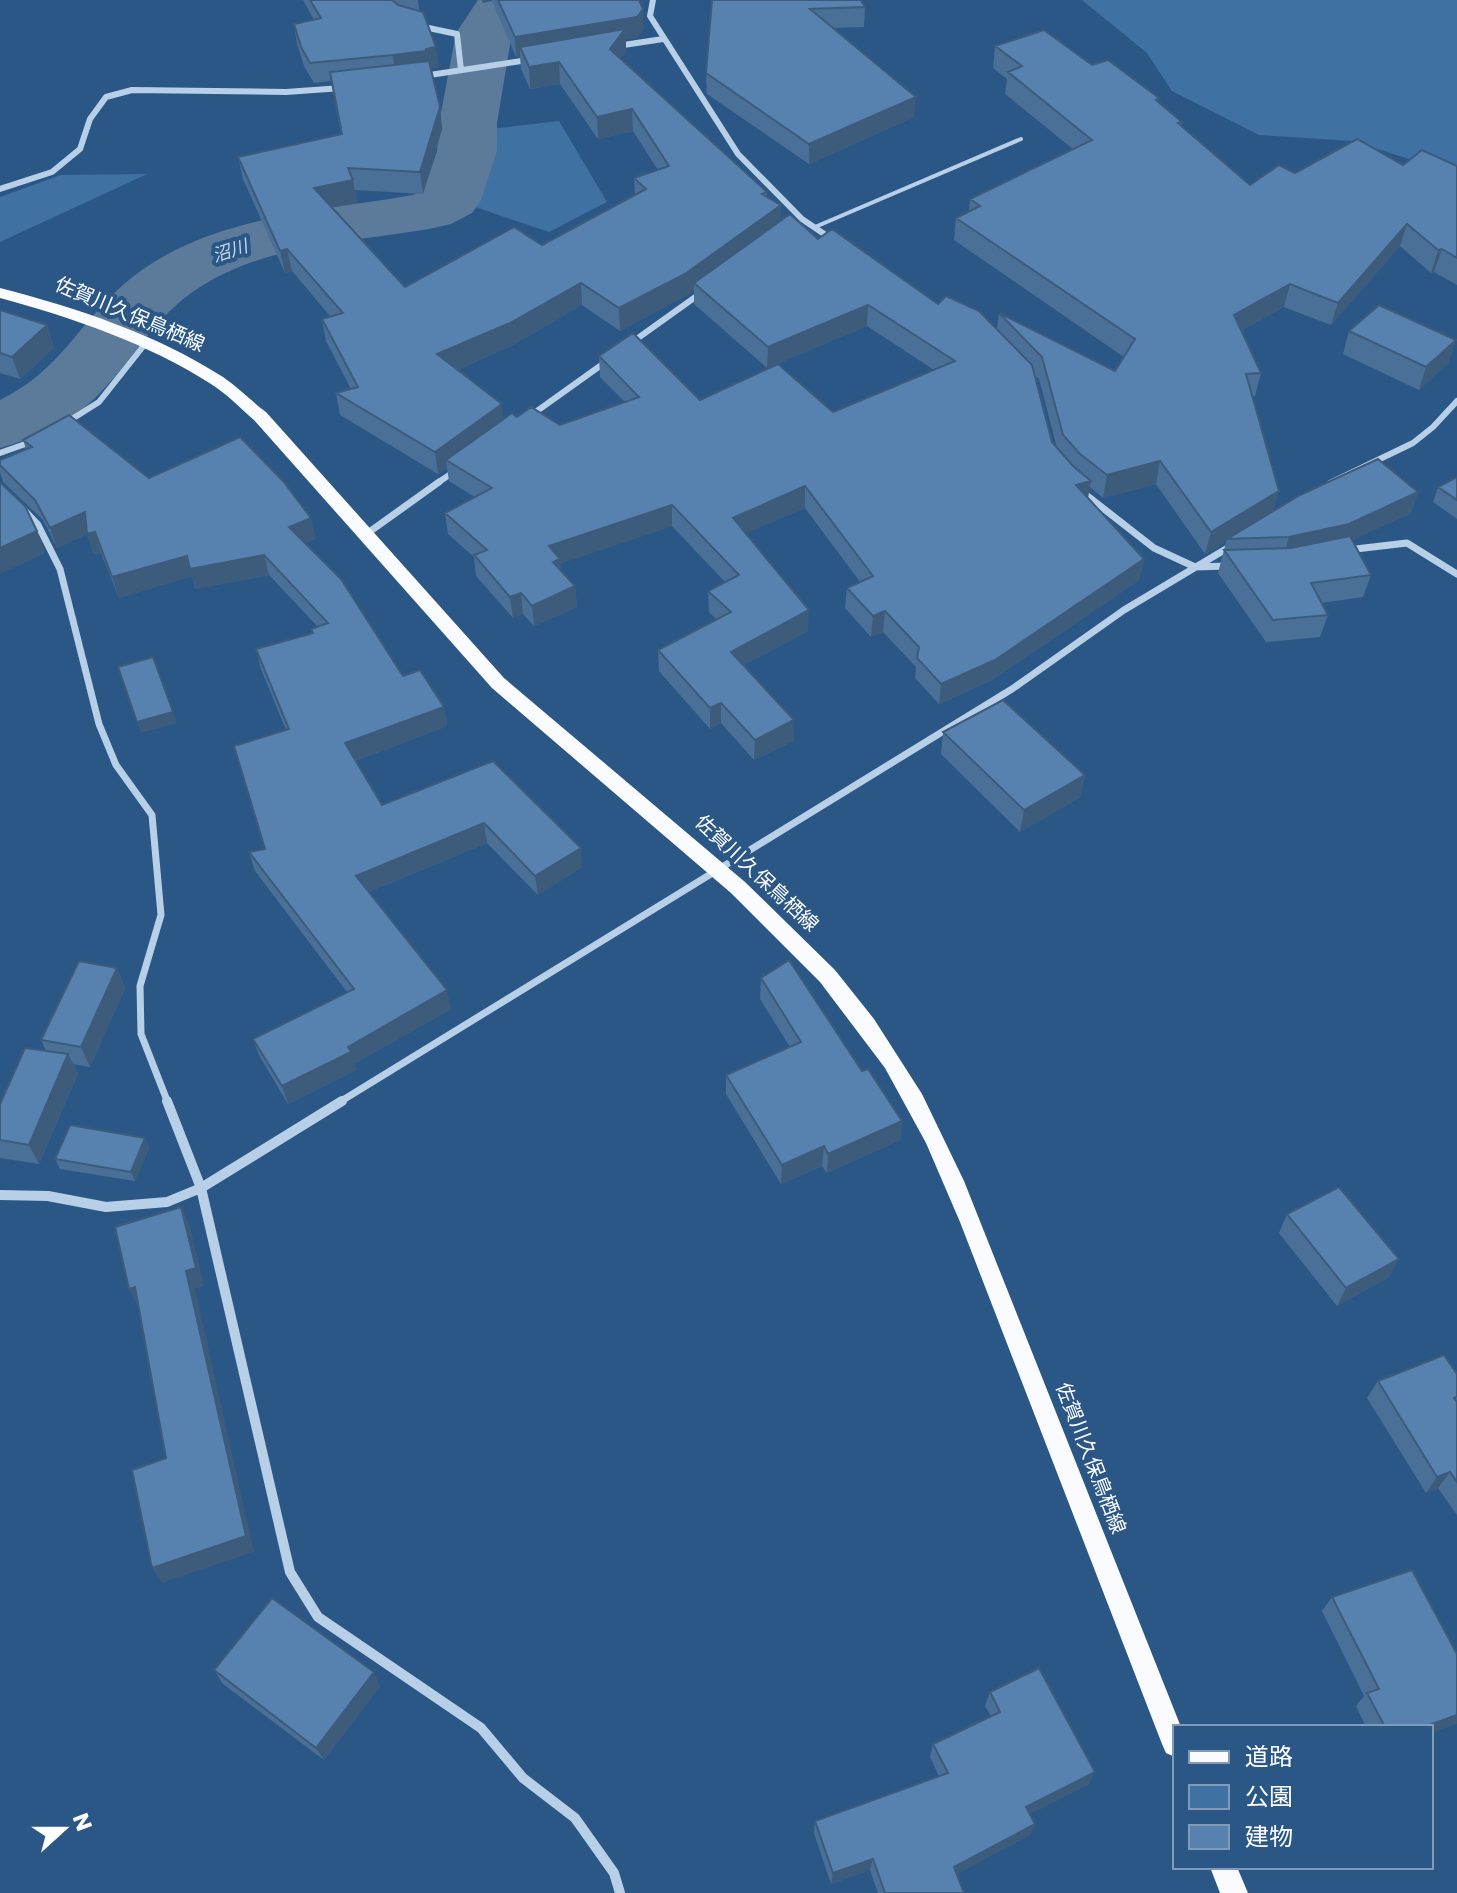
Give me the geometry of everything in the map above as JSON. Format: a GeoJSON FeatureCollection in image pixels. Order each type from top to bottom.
{"type":"FeatureCollection","features":[{"type":"Feature","properties":{"kind":"main road","name":"佐賀川久保鳥栖線"},"geometry":{"type":"LineString","coordinates":[[0,293],[51,306],[145,344],[218,381],[260,416],[364,536],[528,712],[718,867],[793,939],[866,1023],[906,1083],[955,1182],[1173,1739]]}},
{"type":"Feature","properties":{"kind":"main road"},"geometry":{"type":"LineString","coordinates":[[1224,1869],[1234,1893]]}},
{"type":"Feature","properties":{"kind":"street"},"geometry":{"type":"LineString","coordinates":[[653,0],[650,16],[738,154],[802,219],[837,243]]}},
{"type":"Feature","properties":{"kind":"street"},"geometry":{"type":"LineString","coordinates":[[410,22],[457,34],[461,70]]}},
{"type":"Feature","properties":{"kind":"street"},"geometry":{"type":"LineString","coordinates":[[604,48],[663,39]]}},
{"type":"Feature","properties":{"kind":"street"},"geometry":{"type":"LineString","coordinates":[[416,77],[529,59]]}},
{"type":"Feature","properties":{"kind":"street"},"geometry":{"type":"LineString","coordinates":[[0,189],[52,172],[71,157],[80,149],[90,119],[106,97],[119,93],[132,90],[286,92],[357,86]]}},
{"type":"Feature","properties":{"kind":"street"},"geometry":{"type":"LineString","coordinates":[[789,229],[802,219]]}},
{"type":"Feature","properties":{"kind":"street"},"geometry":{"type":"LineString","coordinates":[[622,350],[712,285]]}},
{"type":"Feature","properties":{"kind":"street"},"geometry":{"type":"LineString","coordinates":[[56,430],[99,402],[145,344]]}},
{"type":"Feature","properties":{"kind":"street"},"geometry":{"type":"LineString","coordinates":[[519,424],[609,359]]}},
{"type":"Feature","properties":{"kind":"street"},"geometry":{"type":"LineString","coordinates":[[1318,491],[1346,472],[1403,450],[1421,438],[1457,401]]}},
{"type":"Feature","properties":{"kind":"street"},"geometry":{"type":"LineString","coordinates":[[0,453],[45,437]]}},
{"type":"Feature","properties":{"kind":"street"},"geometry":{"type":"LineString","coordinates":[[364,536],[467,461]]}},
{"type":"Feature","properties":{"kind":"street"},"geometry":{"type":"LineString","coordinates":[[1078,488],[1154,548],[1195,567],[1240,566]]}},
{"type":"Feature","properties":{"kind":"street"},"geometry":{"type":"LineString","coordinates":[[19,505],[38,525],[60,569],[99,724],[116,765],[152,815],[161,915],[140,986],[141,1034],[201,1188],[290,1572],[318,1617],[481,1728],[523,1778],[575,1818],[614,1873],[620,1893]]}},
{"type":"Feature","properties":{"kind":"street"},"geometry":{"type":"LineString","coordinates":[[1337,552],[1407,543],[1457,574]]}},
{"type":"Feature","properties":{"kind":"street"},"geometry":{"type":"LineString","coordinates":[[0,1195],[48,1196],[106,1207],[167,1202],[201,1188],[718,867],[1012,689],[1124,610],[1235,544]]}},
{"type":"Feature","properties":{"kind":"lane"},"geometry":{"type":"LineString","coordinates":[[815,227],[1021,139]]}},
{"type":"Feature","properties":{"kind":"green space"},"geometry":{"type":"Polygon","coordinates":[[[1082,0],[1457,0],[1457,174],[1352,141],[1259,135],[1172,91],[1147,53],[1082,0]]]}},
{"type":"Feature","properties":{"kind":"green space"},"geometry":{"type":"Polygon","coordinates":[[[559,121],[607,202],[549,232],[472,206],[491,129],[559,121]]]}},
{"type":"Feature","properties":{"kind":"green space"},"geometry":{"type":"Polygon","coordinates":[[[147,174],[0,242],[0,197],[61,175],[147,174]]]}},
{"type":"Feature","properties":{"kind":"building"},"geometry":{"type":"Polygon","coordinates":[[[310,0],[392,0],[398,5],[423,12],[436,47],[426,51],[310,63],[294,24],[321,18],[310,0]]]}},
{"type":"Feature","properties":{"kind":"building"},"geometry":{"type":"Polygon","coordinates":[[[498,0],[639,0],[643,9],[637,17],[515,37],[498,0]]]}},
{"type":"Feature","properties":{"kind":"building"},"geometry":{"type":"Polygon","coordinates":[[[712,0],[861,0],[865,7],[810,9],[916,97],[809,144],[706,73],[712,0]]]}},
{"type":"Feature","properties":{"kind":"building"},"geometry":{"type":"Polygon","coordinates":[[[625,29],[610,49],[767,192],[762,194],[781,205],[685,274],[619,308],[581,283],[510,323],[437,354],[502,404],[435,452],[336,393],[358,387],[322,319],[343,313],[287,249],[280,251],[238,157],[342,134],[330,72],[429,61],[440,107],[420,172],[348,168],[353,180],[314,188],[405,287],[514,227],[542,245],[646,189],[634,178],[669,166],[632,109],[597,117],[559,62],[529,67],[520,47],[625,29]]]}},
{"type":"Feature","properties":{"kind":"building"},"geometry":{"type":"Polygon","coordinates":[[[1044,30],[1092,65],[1108,60],[1159,98],[1156,100],[1182,122],[1178,123],[1250,185],[1279,165],[1295,173],[1357,139],[1403,165],[1422,150],[1457,166],[1457,258],[1442,249],[1438,250],[1407,224],[1338,303],[1290,284],[1234,315],[1261,373],[1246,374],[1279,491],[1211,532],[1160,461],[1107,475],[1080,454],[1063,435],[1042,357],[999,313],[1115,371],[1135,339],[956,218],[980,206],[970,199],[1092,140],[1008,72],[1022,66],[995,46],[1044,30]]]}},
{"type":"Feature","properties":{"kind":"building"},"geometry":{"type":"Polygon","coordinates":[[[790,214],[818,239],[832,229],[938,304],[946,296],[979,311],[1032,365],[1052,442],[1091,481],[1076,485],[1144,559],[995,660],[941,684],[917,658],[919,647],[885,611],[873,616],[847,588],[873,576],[805,486],[733,518],[809,610],[731,652],[794,720],[755,740],[721,703],[710,708],[658,650],[731,612],[708,591],[739,575],[672,505],[549,546],[560,559],[553,562],[575,586],[532,606],[521,593],[510,597],[474,555],[487,550],[445,513],[492,488],[446,460],[512,413],[517,417],[531,407],[560,425],[639,397],[599,356],[633,333],[700,400],[778,364],[833,412],[955,361],[868,305],[768,347],[694,283],[790,214]]]}},
{"type":"Feature","properties":{"kind":"building"},"geometry":{"type":"Polygon","coordinates":[[[1379,305],[1456,340],[1426,367],[1349,331],[1379,305]]]}},
{"type":"Feature","properties":{"kind":"building"},"geometry":{"type":"Polygon","coordinates":[[[0,310],[47,325],[12,357],[0,353],[0,310]]]}},
{"type":"Feature","properties":{"kind":"building"},"geometry":{"type":"Polygon","coordinates":[[[69,415],[149,478],[240,437],[283,481],[311,518],[289,527],[341,579],[403,676],[420,670],[444,707],[345,743],[382,805],[493,761],[581,848],[535,876],[484,823],[356,876],[447,990],[348,1047],[351,1052],[282,1086],[253,1039],[354,989],[249,852],[265,849],[234,746],[289,729],[256,649],[313,633],[311,629],[328,623],[264,555],[190,569],[187,556],[112,577],[95,532],[87,534],[85,512],[50,528],[35,500],[0,465],[0,460],[32,447],[23,440],[69,415]]]}},
{"type":"Feature","properties":{"kind":"building"},"geometry":{"type":"Polygon","coordinates":[[[1378,459],[1418,492],[1349,524],[1289,537],[1227,539],[1300,495],[1378,459]]]}},
{"type":"Feature","properties":{"kind":"building"},"geometry":{"type":"Polygon","coordinates":[[[1457,477],[1457,500],[1438,487],[1457,477]]]}},
{"type":"Feature","properties":{"kind":"building"},"geometry":{"type":"Polygon","coordinates":[[[0,482],[25,506],[37,531],[0,548],[0,482]]]}},
{"type":"Feature","properties":{"kind":"building"},"geometry":{"type":"Polygon","coordinates":[[[1350,536],[1371,575],[1311,583],[1328,615],[1273,620],[1224,550],[1291,548],[1350,536]]]}},
{"type":"Feature","properties":{"kind":"building"},"geometry":{"type":"Polygon","coordinates":[[[153,657],[173,712],[137,722],[118,667],[153,657]]]}},
{"type":"Feature","properties":{"kind":"building"},"geometry":{"type":"Polygon","coordinates":[[[1003,700],[1085,775],[1024,810],[943,732],[1003,700]]]}},
{"type":"Feature","properties":{"kind":"building"},"geometry":{"type":"Polygon","coordinates":[[[789,960],[862,1071],[868,1069],[902,1121],[828,1154],[824,1146],[782,1165],[726,1075],[801,1042],[761,978],[789,960]]]}},
{"type":"Feature","properties":{"kind":"building"},"geometry":{"type":"Polygon","coordinates":[[[79,961],[117,968],[81,1047],[41,1040],[79,961]]]}},
{"type":"Feature","properties":{"kind":"building"},"geometry":{"type":"Polygon","coordinates":[[[25,1048],[68,1054],[29,1145],[0,1140],[0,1104],[25,1048]]]}},
{"type":"Feature","properties":{"kind":"building"},"geometry":{"type":"Polygon","coordinates":[[[70,1125],[145,1138],[131,1172],[55,1159],[70,1125]]]}},
{"type":"Feature","properties":{"kind":"building"},"geometry":{"type":"Polygon","coordinates":[[[1339,1187],[1399,1259],[1346,1288],[1287,1214],[1339,1187]]]}},
{"type":"Feature","properties":{"kind":"building"},"geometry":{"type":"Polygon","coordinates":[[[181,1207],[196,1268],[186,1271],[246,1536],[152,1568],[132,1470],[166,1458],[135,1287],[129,1289],[115,1227],[181,1207]]]}},
{"type":"Feature","properties":{"kind":"building"},"geometry":{"type":"Polygon","coordinates":[[[1444,1355],[1457,1374],[1457,1396],[1454,1398],[1457,1402],[1457,1482],[1450,1472],[1437,1477],[1378,1381],[1444,1355]]]}},
{"type":"Feature","properties":{"kind":"building"},"geometry":{"type":"Polygon","coordinates":[[[1412,1570],[1457,1654],[1457,1715],[1430,1725],[1384,1725],[1367,1693],[1379,1689],[1332,1597],[1412,1570]]]}},
{"type":"Feature","properties":{"kind":"building"},"geometry":{"type":"Polygon","coordinates":[[[272,1598],[374,1672],[316,1748],[214,1670],[272,1598]]]}},
{"type":"Feature","properties":{"kind":"building"},"geometry":{"type":"Polygon","coordinates":[[[1039,1668],[1095,1772],[1026,1807],[1035,1824],[954,1867],[964,1893],[885,1893],[873,1859],[833,1873],[815,1821],[948,1773],[933,1744],[1000,1712],[990,1692],[1039,1668]]]}},
{"type":"Feature","properties":{"kind":"waterway","name":"沼川"},"geometry":{"type":"LineString","coordinates":[[0,426],[33,411],[64,391],[148,296],[178,274],[210,257],[281,235],[429,211],[451,200],[467,151],[468,123],[484,33],[505,0]]}}]}
